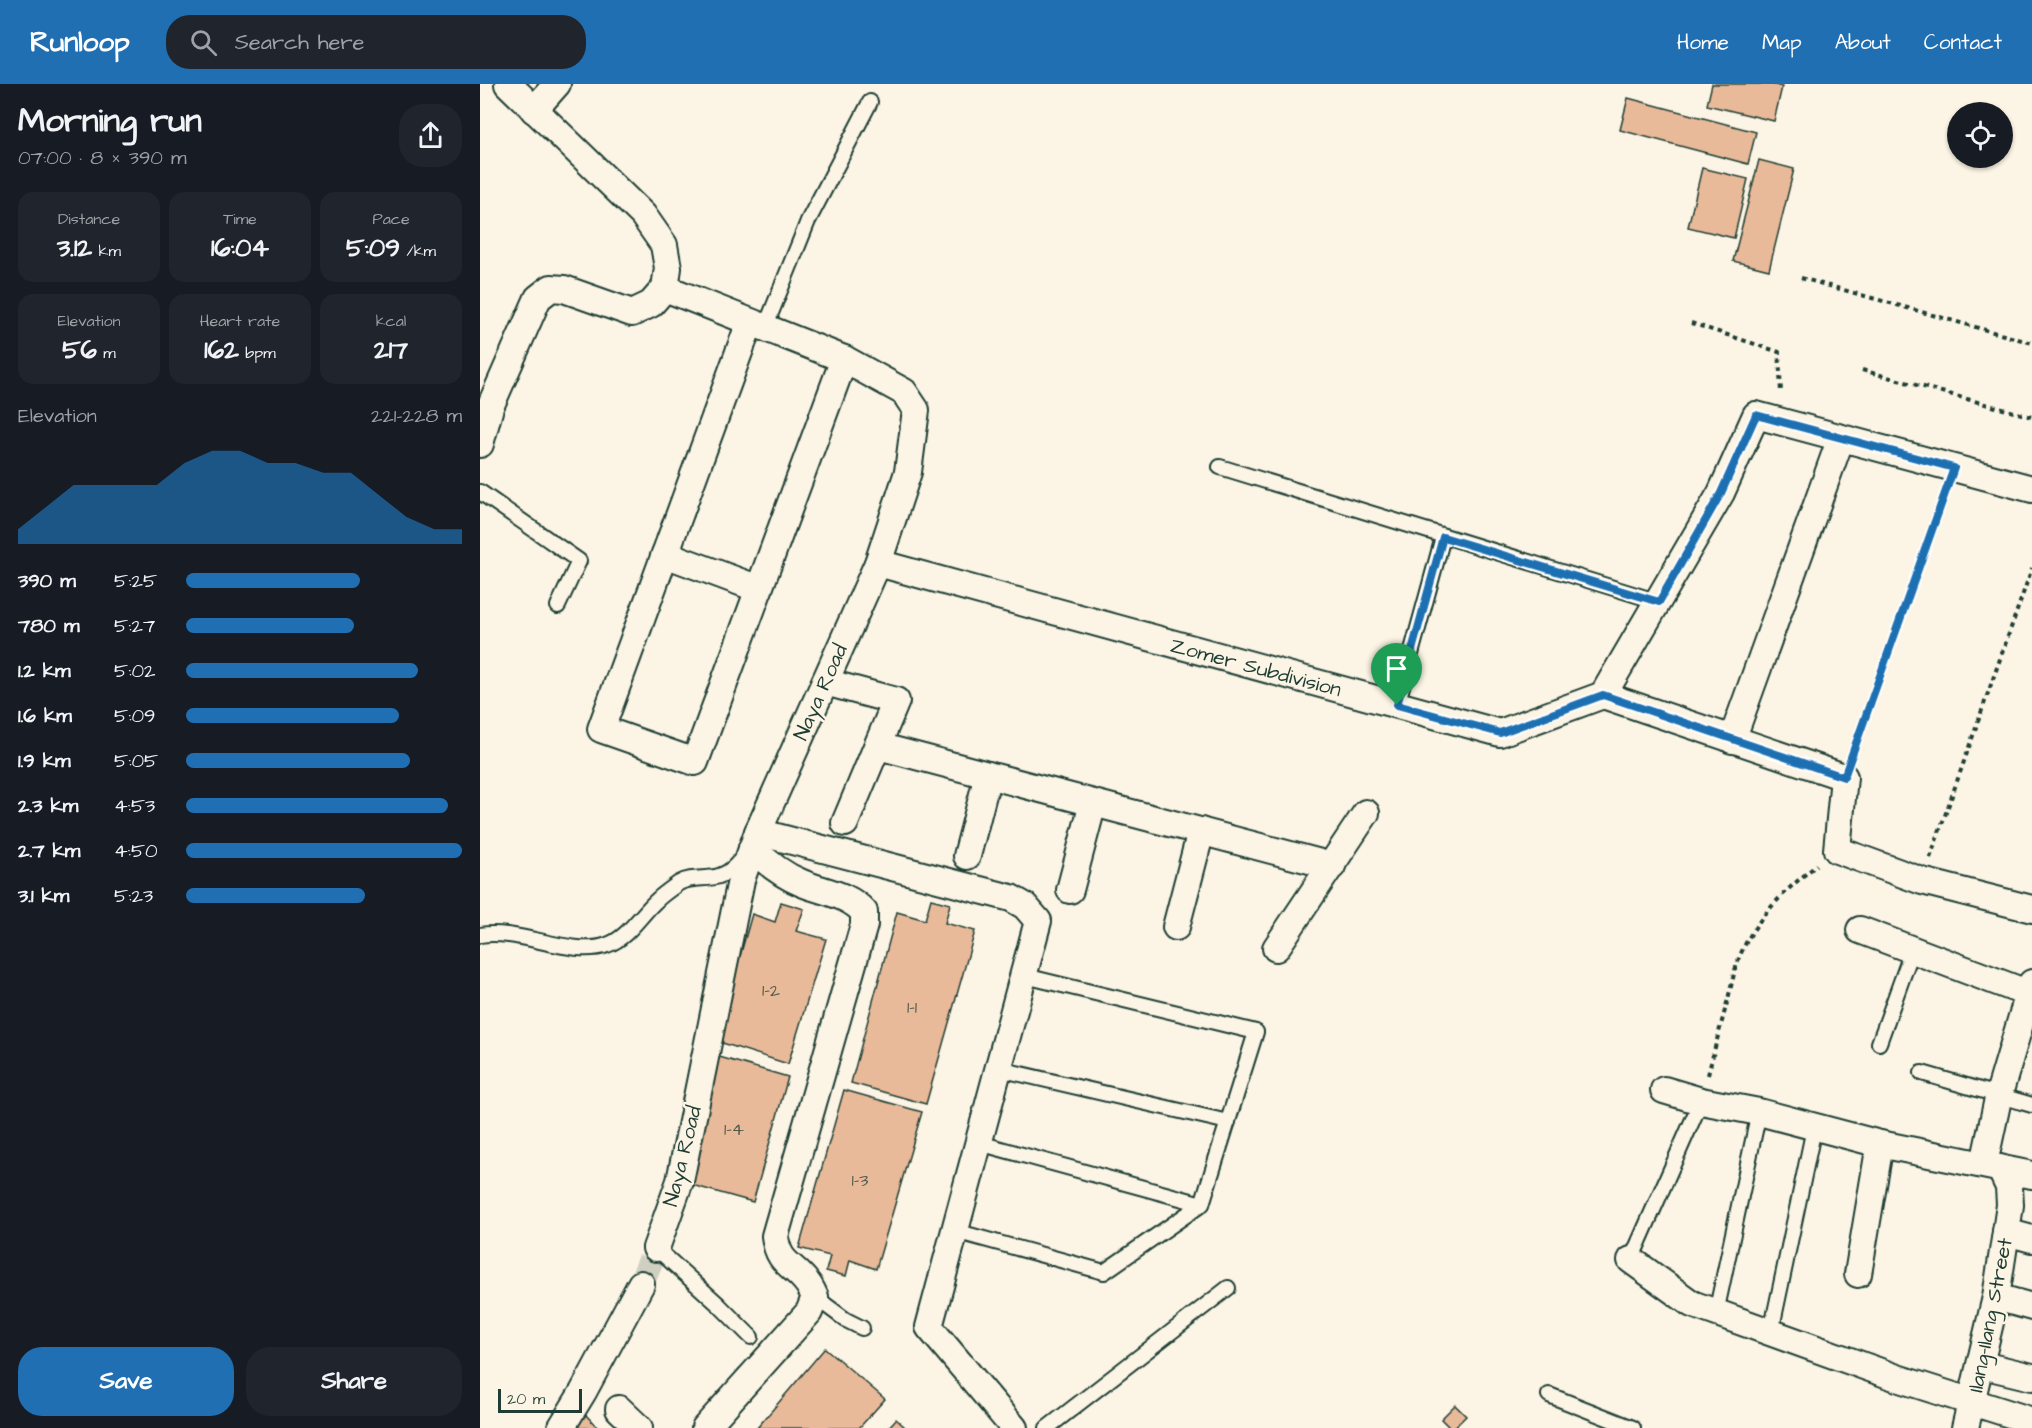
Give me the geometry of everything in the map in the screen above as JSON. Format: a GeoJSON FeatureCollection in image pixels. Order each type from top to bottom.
{"type":"FeatureCollection","features":[{"type":"Feature","properties":{"kind":"street"},"geometry":{"type":"LineString","coordinates":[[480,444],[490,407],[538,298],[551,288],[564,289],[632,313],[651,304],[665,288],[668,268],[664,245],[643,215],[508,84]]}},
{"type":"Feature","properties":{"kind":"street"},"geometry":{"type":"LineString","coordinates":[[534,110],[557,84]]}},
{"type":"Feature","properties":{"kind":"street","name":"Naya Road"},"geometry":{"type":"LineString","coordinates":[[656,1248],[680,1181],[741,880],[755,840],[878,563],[908,472],[916,410],[904,392],[843,359],[665,288]]}},
{"type":"Feature","properties":{"kind":"street"},"geometry":{"type":"LineString","coordinates":[[758,325],[665,554],[601,729],[695,762],[843,359]]}},
{"type":"Feature","properties":{"kind":"street"},"geometry":{"type":"LineString","coordinates":[[2032,489],[1756,415],[1721,493],[1603,695],[1844,777],[1837,850],[1922,881],[2032,909]]}},
{"type":"Feature","properties":{"kind":"street"},"geometry":{"type":"LineString","coordinates":[[1732,740],[1842,438]]}},
{"type":"Feature","properties":{"kind":"street"},"geometry":{"type":"LineString","coordinates":[[665,554],[759,589]]}},
{"type":"Feature","properties":{"kind":"street","name":"Zomer Subdivision"},"geometry":{"type":"LineString","coordinates":[[878,563],[1500,733],[1603,695]]}},
{"type":"Feature","properties":{"kind":"street"},"geometry":{"type":"LineString","coordinates":[[825,682],[896,701],[845,823]]}},
{"type":"Feature","properties":{"kind":"street"},"geometry":{"type":"LineString","coordinates":[[878,746],[1332,866]]}},
{"type":"Feature","properties":{"kind":"street"},"geometry":{"type":"LineString","coordinates":[[967,856],[988,775]]}},
{"type":"Feature","properties":{"kind":"street"},"geometry":{"type":"LineString","coordinates":[[1070,890],[1093,803]]}},
{"type":"Feature","properties":{"kind":"street"},"geometry":{"type":"LineString","coordinates":[[1276,948],[1366,813]]}},
{"type":"Feature","properties":{"kind":"street"},"geometry":{"type":"LineString","coordinates":[[1176,927],[1201,831]]}},
{"type":"Feature","properties":{"kind":"street"},"geometry":{"type":"LineString","coordinates":[[755,840],[1017,900],[1031,912],[1039,924],[929,1327],[1014,1428]]}},
{"type":"Feature","properties":{"kind":"street"},"geometry":{"type":"LineString","coordinates":[[705,1428],[809,1312],[815,1297],[807,1283],[785,1263],[779,1254],[775,1236],[864,925],[864,912],[856,904],[847,898],[801,882],[783,873],[765,861],[755,840]]}},
{"type":"Feature","properties":{"kind":"street"},"geometry":{"type":"LineString","coordinates":[[1860,930],[1912,951],[2031,991],[1999,1094],[1992,1166]]}},
{"type":"Feature","properties":{"kind":"street"},"geometry":{"type":"LineString","coordinates":[[1664,1090],[1880,1144],[2032,1175]]}},
{"type":"Feature","properties":{"kind":"street"},"geometry":{"type":"LineString","coordinates":[[1858,1274],[1880,1144]]}},
{"type":"Feature","properties":{"kind":"street","name":"Ilang-Ilang Street"},"geometry":{"type":"LineString","coordinates":[[1965,1428],[1982,1365],[1996,1298],[2010,1205],[2009,1187],[1992,1166]]}},
{"type":"Feature","properties":{"kind":"street"},"geometry":{"type":"LineString","coordinates":[[2006,1232],[2032,1239]]}},
{"type":"Feature","properties":{"kind":"street"},"geometry":{"type":"LineString","coordinates":[[1631,1260],[1692,1304],[1972,1403],[2032,1421]]}},
{"type":"Feature","properties":{"kind":"street"},"geometry":{"type":"LineString","coordinates":[[561,1428],[641,1284]]}},
{"type":"Feature","properties":{"kind":"street"},"geometry":{"type":"LineString","coordinates":[[1996,1298],[2032,1307]]}},
{"type":"Feature","properties":{"kind":"street"},"geometry":{"type":"LineString","coordinates":[[1982,1365],[2032,1377]]}},
{"type":"Feature","properties":{"kind":"street"},"geometry":{"type":"LineString","coordinates":[[619,1409],[639,1428]]}},
{"type":"Feature","properties":{"kind":"lane"},"geometry":{"type":"LineString","coordinates":[[758,325],[808,221],[870,102]]}},
{"type":"Feature","properties":{"kind":"lane"},"geometry":{"type":"LineString","coordinates":[[1220,467],[1659,602]]}},
{"type":"Feature","properties":{"kind":"lane"},"geometry":{"type":"LineString","coordinates":[[480,492],[579,561],[558,606]]}},
{"type":"Feature","properties":{"kind":"lane"},"geometry":{"type":"LineString","coordinates":[[1397,705],[1443,537]]}},
{"type":"Feature","properties":{"kind":"lane"},"geometry":{"type":"LineString","coordinates":[[480,935],[495,933],[571,947],[608,945],[628,931],[658,899],[681,882],[720,876],[733,869],[755,840]]}},
{"type":"Feature","properties":{"kind":"lane"},"geometry":{"type":"LineString","coordinates":[[1879,1043],[1912,951]]}},
{"type":"Feature","properties":{"kind":"lane"},"geometry":{"type":"LineString","coordinates":[[955,1231],[1104,1272],[1202,1204],[1256,1032],[1025,976]]}},
{"type":"Feature","properties":{"kind":"lane"},"geometry":{"type":"LineString","coordinates":[[999,1069],[1228,1122]]}},
{"type":"Feature","properties":{"kind":"lane"},"geometry":{"type":"LineString","coordinates":[[1922,1073],[2032,1105]]}},
{"type":"Feature","properties":{"kind":"lane"},"geometry":{"type":"LineString","coordinates":[[1631,1260],[1701,1101]]}},
{"type":"Feature","properties":{"kind":"lane"},"geometry":{"type":"LineString","coordinates":[[1716,1312],[1759,1112]]}},
{"type":"Feature","properties":{"kind":"lane"},"geometry":{"type":"LineString","coordinates":[[1771,1332],[1814,1128]]}},
{"type":"Feature","properties":{"kind":"lane"},"geometry":{"type":"LineString","coordinates":[[979,1143],[1202,1204]]}},
{"type":"Feature","properties":{"kind":"lane"},"geometry":{"type":"LineString","coordinates":[[656,1248],[751,1337]]}},
{"type":"Feature","properties":{"kind":"lane"},"geometry":{"type":"LineString","coordinates":[[1047,1428],[1228,1288]]}},
{"type":"Feature","properties":{"kind":"lane"},"geometry":{"type":"LineString","coordinates":[[815,1297],[846,1320],[862,1328]]}},
{"type":"Feature","properties":{"kind":"lane"},"geometry":{"type":"LineString","coordinates":[[1549,1395],[1628,1427]]}},
{"type":"Feature","properties":{"kind":"path"},"geometry":{"type":"LineString","coordinates":[[1801,278],[2032,343]]}},
{"type":"Feature","properties":{"kind":"path"},"geometry":{"type":"LineString","coordinates":[[1691,323],[1779,352],[1782,422]]}},
{"type":"Feature","properties":{"kind":"path"},"geometry":{"type":"LineString","coordinates":[[1862,370],[2032,417]]}},
{"type":"Feature","properties":{"kind":"path"},"geometry":{"type":"LineString","coordinates":[[1844,777],[1954,468]]}},
{"type":"Feature","properties":{"kind":"path"},"geometry":{"type":"LineString","coordinates":[[1922,881],[2032,568]]}},
{"type":"Feature","properties":{"kind":"path"},"geometry":{"type":"LineString","coordinates":[[1701,1101],[1741,952],[1749,937],[1777,900],[1797,879],[1837,850]]}},
{"type":"Feature","properties":{"kind":"building"},"geometry":{"type":"Polygon","coordinates":[[[1712,84],[1772,84],[1782,87],[1774,121],[1707,105],[1712,84]]]}},
{"type":"Feature","properties":{"kind":"building"},"geometry":{"type":"Polygon","coordinates":[[[1628,98],[1756,132],[1748,164],[1620,130],[1628,98]]]}},
{"type":"Feature","properties":{"kind":"building"},"geometry":{"type":"Polygon","coordinates":[[[1759,160],[1794,169],[1769,270],[1733,261],[1759,160]]]}},
{"type":"Feature","properties":{"kind":"building"},"geometry":{"type":"Polygon","coordinates":[[[1702,168],[1748,179],[1734,238],[1688,227],[1702,168]]]}},
{"type":"Feature","properties":{"kind":"building"},"geometry":{"type":"Polygon","coordinates":[[[931,899],[950,904],[945,923],[975,931],[926,1104],[851,1083],[897,912],[925,920],[931,899]]]}},
{"type":"Feature","properties":{"kind":"building"},"geometry":{"type":"Polygon","coordinates":[[[781,902],[804,909],[796,931],[826,939],[788,1064],[716,1041],[752,914],[775,922],[781,902]]]}},
{"type":"Feature","properties":{"kind":"building"},"geometry":{"type":"Polygon","coordinates":[[[716,1056],[788,1077],[753,1202],[681,1182],[716,1056]]]}},
{"type":"Feature","properties":{"kind":"building"},"geometry":{"type":"Polygon","coordinates":[[[844,1090],[922,1112],[876,1269],[850,1260],[846,1276],[826,1271],[830,1256],[799,1248],[844,1090]]]}},
{"type":"Feature","properties":{"kind":"building"},"geometry":{"type":"Polygon","coordinates":[[[825,1348],[885,1399],[859,1428],[757,1428],[825,1348]]]}},
{"type":"Feature","properties":{"kind":"building"},"geometry":{"type":"Polygon","coordinates":[[[1455,1405],[1466,1416],[1454,1428],[1450,1428],[1441,1419],[1455,1405]]]}},
{"type":"Feature","properties":{"kind":"building"},"geometry":{"type":"Polygon","coordinates":[[[585,1414],[598,1428],[571,1428],[585,1414]]]}},
{"type":"Feature","properties":{"kind":"building"},"geometry":{"type":"Polygon","coordinates":[[[896,1419],[906,1428],[888,1428],[896,1419]]]}},
{"type":"Feature","properties":{"kind":"tunnel"},"geometry":{"type":"LineString","coordinates":[[641,1284],[656,1248]]}},
{"type":"Feature","properties":{"kind":"route"},"geometry":{"type":"LineString","coordinates":[[1756,415],[1954,468],[1844,777],[1603,695],[1500,733],[1397,705],[1443,537],[1659,602],[1721,493],[1756,415]]}}]}
